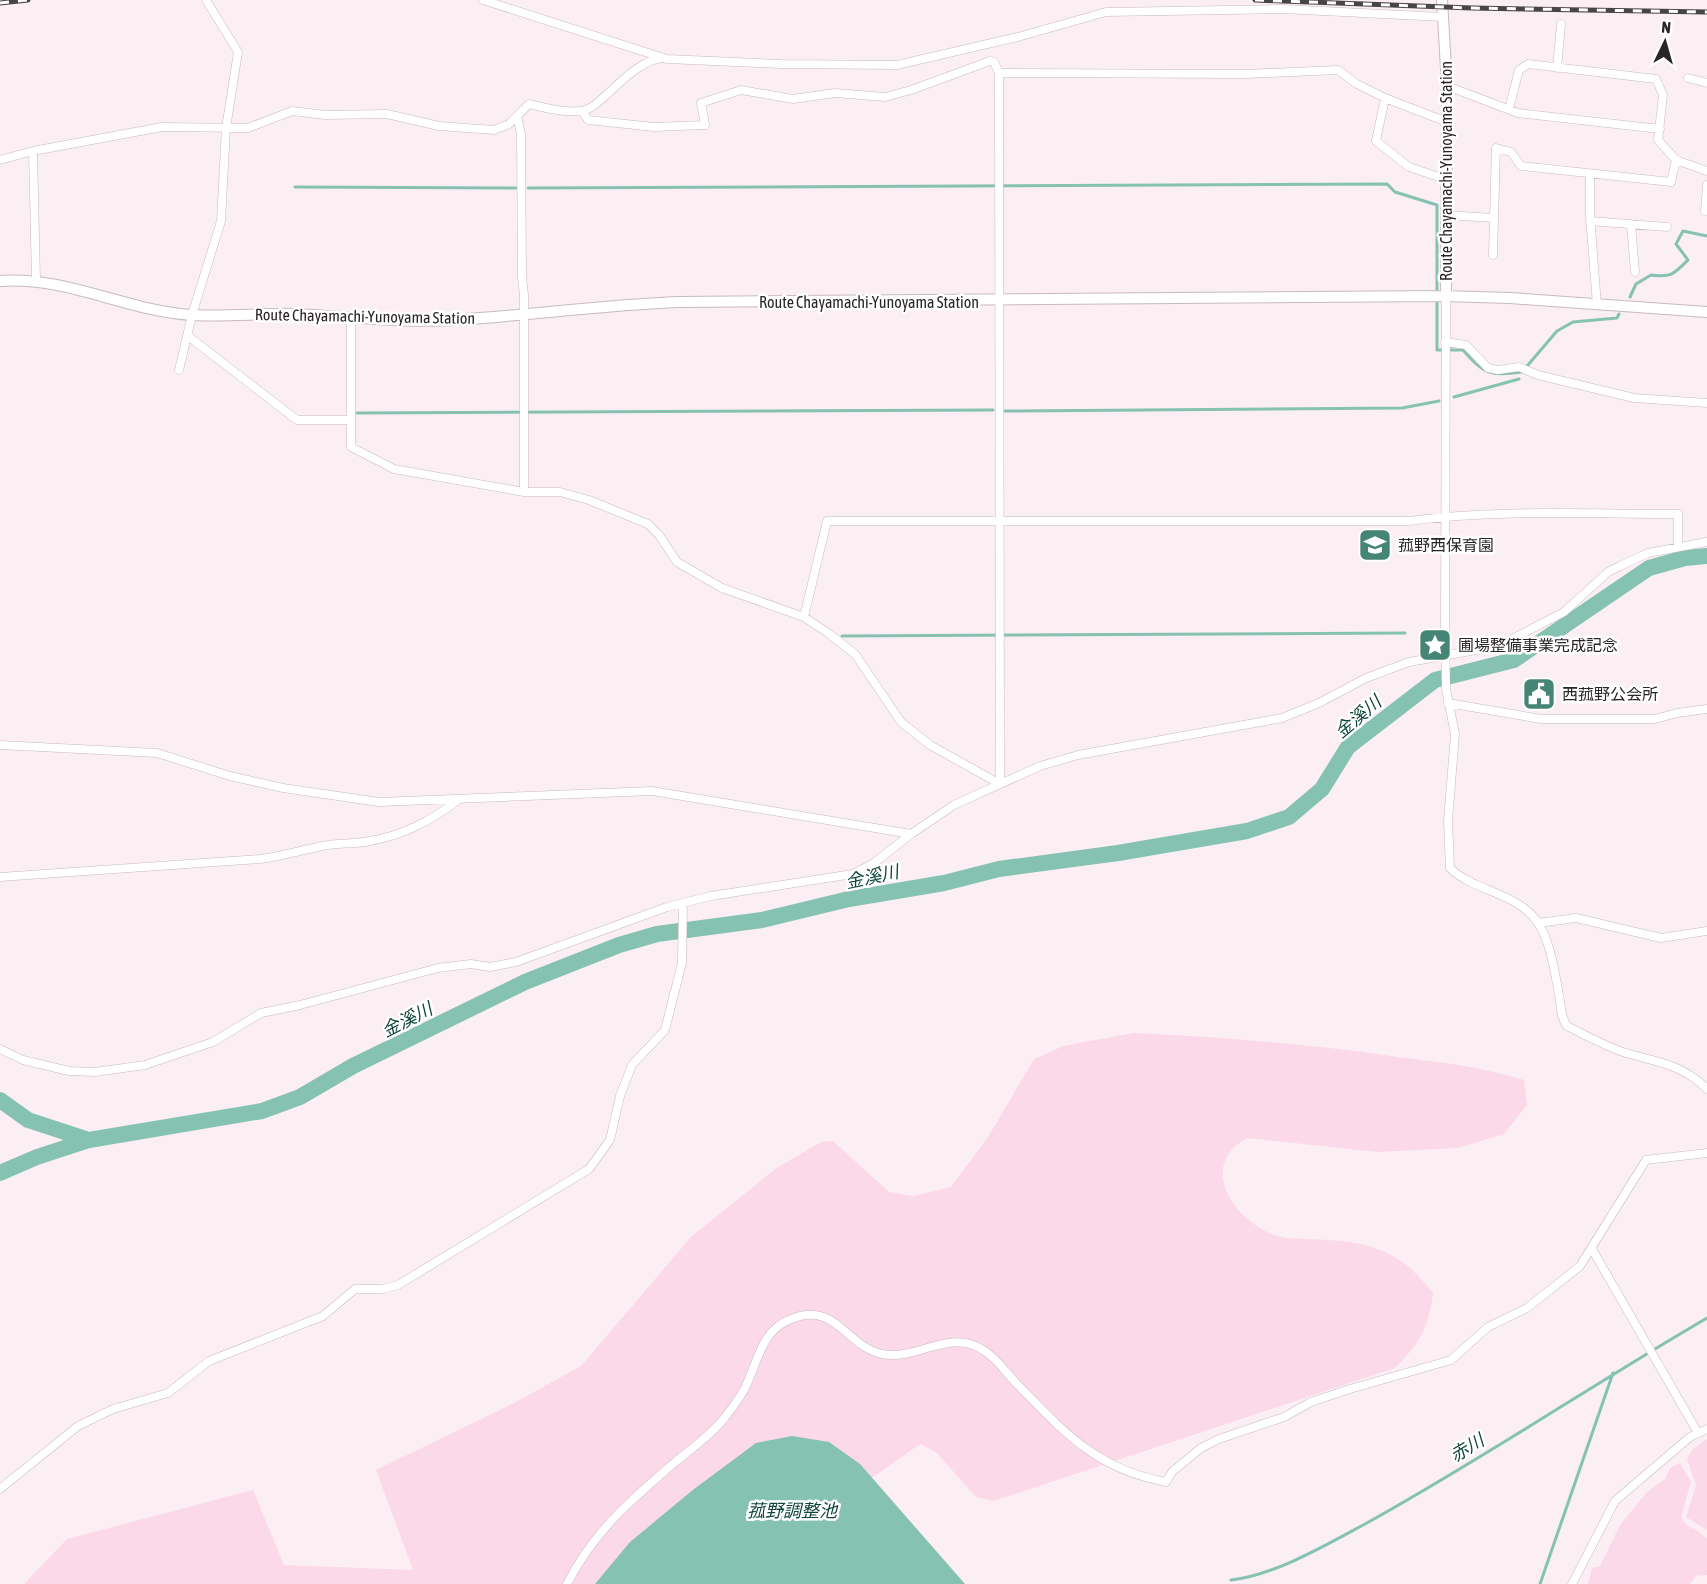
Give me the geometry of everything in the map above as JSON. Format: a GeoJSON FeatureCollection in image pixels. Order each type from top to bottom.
{"type":"FeatureCollection","features":[{"type":"Feature","properties":{"kind":"main road","name":"Route Chayamachi-Yunoyama Station"},"geometry":{"type":"LineString","coordinates":[[0,281],[36,280],[62,284],[145,308],[192,315],[454,320],[668,303],[1445,296],[1447,86],[1442,0]]}},
{"type":"Feature","properties":{"kind":"main road"},"geometry":{"type":"LineString","coordinates":[[1445,296],[1510,298],[1707,312]]}},
{"type":"Feature","properties":{"kind":"street"},"geometry":{"type":"LineString","coordinates":[[179,370],[192,315],[221,221],[226,128],[238,52],[206,0]]}},
{"type":"Feature","properties":{"kind":"street"},"geometry":{"type":"LineString","coordinates":[[483,0],[663,58],[782,64],[897,65],[1018,37],[1106,12],[1283,9],[1443,17]]}},
{"type":"Feature","properties":{"kind":"street"},"geometry":{"type":"LineString","coordinates":[[1557,68],[1562,24]]}},
{"type":"Feature","properties":{"kind":"street"},"geometry":{"type":"LineString","coordinates":[[0,160],[33,151],[162,127],[180,125],[248,128],[292,111],[325,115],[387,114],[439,126],[494,130],[503,127],[529,104],[582,111],[595,105],[616,84],[637,69],[663,58]]}},
{"type":"Feature","properties":{"kind":"street"},"geometry":{"type":"LineString","coordinates":[[582,111],[588,120],[617,125],[705,125],[701,104],[741,90],[793,99],[835,93],[885,97],[911,90],[990,61],[994,62],[999,74],[1000,784]]}},
{"type":"Feature","properties":{"kind":"street"},"geometry":{"type":"LineString","coordinates":[[1509,109],[1520,70],[1528,64],[1656,79],[1663,95],[1658,140],[1676,160],[1707,171]]}},
{"type":"Feature","properties":{"kind":"street"},"geometry":{"type":"LineString","coordinates":[[999,74],[1246,74],[1338,70],[1357,84],[1385,98],[1447,122]]}},
{"type":"Feature","properties":{"kind":"street"},"geometry":{"type":"LineString","coordinates":[[1689,78],[1707,83]]}},
{"type":"Feature","properties":{"kind":"street"},"geometry":{"type":"LineString","coordinates":[[1447,86],[1518,113],[1660,129]]}},
{"type":"Feature","properties":{"kind":"street"},"geometry":{"type":"LineString","coordinates":[[1385,98],[1376,141],[1409,167],[1445,179]]}},
{"type":"Feature","properties":{"kind":"street"},"geometry":{"type":"LineString","coordinates":[[517,116],[521,134],[525,492]]}},
{"type":"Feature","properties":{"kind":"street"},"geometry":{"type":"LineString","coordinates":[[1493,255],[1496,148],[1511,152],[1521,166],[1671,182],[1676,160]]}},
{"type":"Feature","properties":{"kind":"street"},"geometry":{"type":"LineString","coordinates":[[33,151],[36,280]]}},
{"type":"Feature","properties":{"kind":"street"},"geometry":{"type":"LineString","coordinates":[[1590,175],[1590,221],[1597,305]]}},
{"type":"Feature","properties":{"kind":"street"},"geometry":{"type":"LineString","coordinates":[[1705,211],[1707,185]]}},
{"type":"Feature","properties":{"kind":"street"},"geometry":{"type":"LineString","coordinates":[[1445,215],[1494,218]]}},
{"type":"Feature","properties":{"kind":"street"},"geometry":{"type":"LineString","coordinates":[[1590,221],[1667,227]]}},
{"type":"Feature","properties":{"kind":"street"},"geometry":{"type":"LineString","coordinates":[[1631,224],[1635,272]]}},
{"type":"Feature","properties":{"kind":"street"},"geometry":{"type":"LineString","coordinates":[[1445,296],[1445,628],[1448,701],[1455,734],[1448,821],[1450,868],[1463,879],[1514,902],[1538,923],[1553,962],[1564,1023],[1611,1047],[1656,1059],[1686,1071],[1707,1089]]}},
{"type":"Feature","properties":{"kind":"street"},"geometry":{"type":"LineString","coordinates":[[351,317],[351,447],[394,469],[525,492],[560,492],[589,500],[648,524],[659,535],[676,562],[722,588],[804,617],[855,654],[901,722],[930,745],[1000,784]]}},
{"type":"Feature","properties":{"kind":"street"},"geometry":{"type":"LineString","coordinates":[[188,336],[297,420],[351,420]]}},
{"type":"Feature","properties":{"kind":"street"},"geometry":{"type":"LineString","coordinates":[[1445,343],[1466,345],[1488,368],[1498,370],[1519,367],[1634,398],[1707,403]]}},
{"type":"Feature","properties":{"kind":"street"},"geometry":{"type":"LineString","coordinates":[[804,617],[827,521],[1409,521],[1446,516],[1678,513],[1678,546]]}},
{"type":"Feature","properties":{"kind":"street"},"geometry":{"type":"LineString","coordinates":[[0,1049],[23,1060],[69,1071],[95,1072],[145,1065],[213,1042],[261,1013],[300,1005],[438,968],[471,964],[490,967],[516,962],[605,929],[683,907],[711,896],[853,874],[874,863],[954,805],[1040,766],[1078,755],[1282,718],[1384,671],[1447,658],[1510,640],[1564,612],[1608,572],[1648,553],[1707,542]]}},
{"type":"Feature","properties":{"kind":"street"},"geometry":{"type":"LineString","coordinates":[[1448,701],[1541,719],[1638,720],[1707,709]]}},
{"type":"Feature","properties":{"kind":"street"},"geometry":{"type":"LineString","coordinates":[[0,745],[157,753],[230,776],[331,796],[379,801],[459,800],[652,791],[911,834]]}},
{"type":"Feature","properties":{"kind":"street"},"geometry":{"type":"LineString","coordinates":[[0,876],[260,860],[329,845],[369,842],[407,832],[423,825],[459,800]]}},
{"type":"Feature","properties":{"kind":"street"},"geometry":{"type":"LineString","coordinates":[[0,1489],[78,1426],[113,1409],[168,1393],[208,1360],[323,1316],[355,1289],[382,1289],[398,1285],[588,1169],[602,1155],[610,1140],[620,1096],[632,1065],[665,1030],[682,963],[683,907]]}},
{"type":"Feature","properties":{"kind":"street"},"geometry":{"type":"LineString","coordinates":[[1538,923],[1576,918],[1661,938],[1707,931]]}},
{"type":"Feature","properties":{"kind":"street"},"geometry":{"type":"LineString","coordinates":[[567,1584],[593,1540],[619,1512],[721,1422],[746,1387],[764,1343],[778,1326],[790,1319],[814,1314],[826,1317],[835,1321],[868,1350],[889,1355],[906,1354],[945,1342],[975,1346],[992,1357],[1070,1439],[1124,1470],[1166,1482],[1172,1472],[1201,1448],[1219,1439],[1284,1417],[1311,1402],[1451,1360],[1488,1327],[1527,1308],[1580,1266],[1593,1249],[1646,1160],[1707,1154]]}},
{"type":"Feature","properties":{"kind":"street"},"geometry":{"type":"LineString","coordinates":[[1593,1249],[1698,1433]]}},
{"type":"Feature","properties":{"kind":"street"},"geometry":{"type":"LineString","coordinates":[[1572,1584],[1615,1500],[1645,1473],[1698,1433],[1707,1429]]}},
{"type":"Feature","properties":{"kind":"shaded area"},"geometry":{"type":"Polygon","coordinates":[[[1134,1033],[1332,1048],[1462,1066],[1524,1080],[1527,1105],[1504,1134],[1458,1148],[1378,1152],[1247,1138],[1231,1150],[1224,1164],[1223,1179],[1228,1194],[1237,1208],[1250,1221],[1265,1231],[1284,1238],[1345,1241],[1375,1248],[1406,1265],[1428,1286],[1433,1293],[1426,1326],[1417,1343],[1395,1368],[994,1501],[976,1497],[936,1452],[920,1444],[866,1482],[687,1584],[24,1584],[67,1539],[253,1490],[284,1565],[413,1570],[376,1470],[512,1404],[581,1366],[691,1237],[775,1169],[821,1142],[833,1141],[889,1192],[914,1196],[951,1187],[988,1137],[1034,1059],[1063,1046],[1134,1033]]]}},
{"type":"Feature","properties":{"kind":"shaded area"},"geometry":{"type":"Polygon","coordinates":[[[1707,1439],[1707,1530],[1686,1517],[1696,1485],[1687,1459],[1692,1450],[1707,1439]]]}},
{"type":"Feature","properties":{"kind":"shaded area"},"geometry":{"type":"Polygon","coordinates":[[[1680,1463],[1691,1482],[1681,1517],[1686,1524],[1707,1539],[1707,1575],[1696,1576],[1690,1584],[1588,1584],[1592,1568],[1600,1566],[1620,1525],[1647,1492],[1665,1479],[1671,1467],[1680,1463]]]}},
{"type":"Feature","properties":{"kind":"water","name":"菰野調整池"},"geometry":{"type":"Polygon","coordinates":[[[792,1436],[829,1442],[860,1464],[965,1584],[595,1584],[630,1542],[694,1489],[756,1443],[792,1436]]]}},
{"type":"Feature","properties":{"kind":"waterway"},"geometry":{"type":"LineString","coordinates":[[528,188],[1387,184],[1395,192],[1437,205],[1437,292]]}},
{"type":"Feature","properties":{"kind":"waterway"},"geometry":{"type":"LineString","coordinates":[[295,187],[516,188]]}},
{"type":"Feature","properties":{"kind":"waterway"},"geometry":{"type":"LineString","coordinates":[[1630,297],[1636,284],[1651,275],[1672,274],[1688,260],[1676,244],[1683,231],[1707,236]]}},
{"type":"Feature","properties":{"kind":"waterway"},"geometry":{"type":"LineString","coordinates":[[1437,299],[1437,350],[1463,350],[1482,369],[1502,374],[1522,372],[1557,331],[1573,322],[1617,318],[1619,314]]}},
{"type":"Feature","properties":{"kind":"waterway"},"geometry":{"type":"LineString","coordinates":[[1454,397],[1519,379]]}},
{"type":"Feature","properties":{"kind":"waterway"},"geometry":{"type":"LineString","coordinates":[[1005,411],[1402,408],[1439,401]]}},
{"type":"Feature","properties":{"kind":"waterway"},"geometry":{"type":"LineString","coordinates":[[357,413],[993,410]]}},
{"type":"Feature","properties":{"kind":"waterway","name":"金溪川"},"geometry":{"type":"LineString","coordinates":[[0,1173],[37,1157],[89,1140],[262,1111],[300,1097],[353,1066],[525,982],[619,945],[657,934],[762,920],[849,899],[944,883],[999,869],[1118,853],[1247,831],[1289,817],[1322,789],[1348,747],[1435,680],[1514,660],[1649,568],[1685,558],[1707,556]]}},
{"type":"Feature","properties":{"kind":"waterway"},"geometry":{"type":"LineString","coordinates":[[842,636],[1405,633]]}},
{"type":"Feature","properties":{"kind":"waterway"},"geometry":{"type":"LineString","coordinates":[[0,1100],[28,1120],[89,1140]]}},
{"type":"Feature","properties":{"kind":"waterway","name":"赤川"},"geometry":{"type":"LineString","coordinates":[[1231,1580],[1282,1566],[1365,1524],[1707,1318]]}},
{"type":"Feature","properties":{"kind":"waterway"},"geometry":{"type":"LineString","coordinates":[[1540,1584],[1613,1373]]}},
{"type":"Feature","properties":{"kind":"railway"},"geometry":{"type":"LineString","coordinates":[[0,3],[28,0]]}},
{"type":"Feature","properties":{"kind":"railway"},"geometry":{"type":"LineString","coordinates":[[1255,0],[1472,8],[1707,12]]}},
{"type":"Feature","properties":{"kind":"place","name":"菰野西保育園"},"geometry":{"type":"Point","coordinates":[1375,545]}},
{"type":"Feature","properties":{"kind":"place","name":"圃場整備事業完成記念"},"geometry":{"type":"Point","coordinates":[1435,645]}},
{"type":"Feature","properties":{"kind":"place","name":"西菰野公会所"},"geometry":{"type":"Point","coordinates":[1539,694]}}]}
